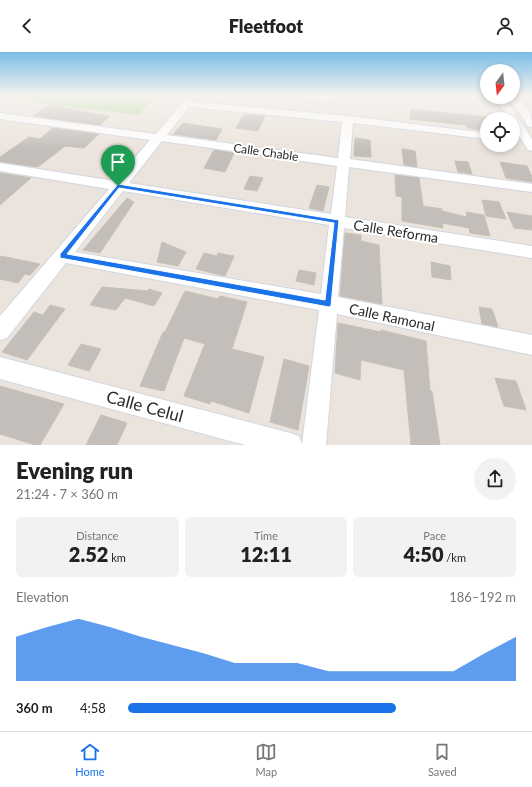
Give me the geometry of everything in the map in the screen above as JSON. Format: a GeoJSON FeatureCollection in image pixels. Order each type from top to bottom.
{"type":"FeatureCollection","features":[{"type":"Feature","properties":{"kind":"street"},"geometry":{"type":"LineString","coordinates":[[0,331],[177,114]]}},
{"type":"Feature","properties":{"kind":"street"},"geometry":{"type":"LineString","coordinates":[[298,114],[480,135]]}},
{"type":"Feature","properties":{"kind":"street"},"geometry":{"type":"LineString","coordinates":[[514,114],[530,143]]}},
{"type":"Feature","properties":{"kind":"street"},"geometry":{"type":"LineString","coordinates":[[526,114],[532,124]]}},
{"type":"Feature","properties":{"kind":"street","name":"Calle Chable"},"geometry":{"type":"LineString","coordinates":[[3,119],[532,188]]}},
{"type":"Feature","properties":{"kind":"street"},"geometry":{"type":"LineString","coordinates":[[314,445],[348,119]]}},
{"type":"Feature","properties":{"kind":"street"},"geometry":{"type":"LineString","coordinates":[[520,141],[530,143]]}},
{"type":"Feature","properties":{"kind":"street","name":"Calle Reforma"},"geometry":{"type":"LineString","coordinates":[[0,167],[532,252]]}},
{"type":"Feature","properties":{"kind":"street","name":"Calle Ramonal"},"geometry":{"type":"LineString","coordinates":[[62,256],[329,304],[532,345]]}},
{"type":"Feature","properties":{"kind":"street","name":"Calle Celul"},"geometry":{"type":"LineString","coordinates":[[0,368],[290,445]]}},
{"type":"Feature","properties":{"kind":"building"},"geometry":{"type":"Polygon","coordinates":[[[35,114],[101,114],[110,116],[100,125],[33,116],[35,114]]]}},
{"type":"Feature","properties":{"kind":"building"},"geometry":{"type":"Polygon","coordinates":[[[244,114],[265,116],[258,131],[236,128],[244,114]]]}},
{"type":"Feature","properties":{"kind":"building"},"geometry":{"type":"Polygon","coordinates":[[[410,114],[462,114],[480,116],[480,130],[468,128],[466,125],[410,119],[410,114]]]}},
{"type":"Feature","properties":{"kind":"building"},"geometry":{"type":"Polygon","coordinates":[[[183,123],[222,129],[216,140],[173,134],[183,123]]]}},
{"type":"Feature","properties":{"kind":"building"},"geometry":{"type":"Polygon","coordinates":[[[53,128],[99,134],[84,148],[65,146],[38,167],[0,162],[0,157],[29,137],[40,139],[53,128]]]}},
{"type":"Feature","properties":{"kind":"building"},"geometry":{"type":"Polygon","coordinates":[[[355,138],[370,140],[371,157],[354,156],[355,138]]]}},
{"type":"Feature","properties":{"kind":"building"},"geometry":{"type":"Polygon","coordinates":[[[402,149],[415,151],[417,167],[404,165],[402,149]]]}},
{"type":"Feature","properties":{"kind":"building"},"geometry":{"type":"Polygon","coordinates":[[[214,150],[234,153],[225,172],[204,168],[214,150]]]}},
{"type":"Feature","properties":{"kind":"building"},"geometry":{"type":"Polygon","coordinates":[[[455,161],[468,162],[472,174],[458,172],[455,161]]]}},
{"type":"Feature","properties":{"kind":"building"},"geometry":{"type":"Polygon","coordinates":[[[500,162],[527,166],[532,177],[532,182],[506,178],[500,162]]]}},
{"type":"Feature","properties":{"kind":"building"},"geometry":{"type":"Polygon","coordinates":[[[0,173],[31,178],[0,205],[0,173]]]}},
{"type":"Feature","properties":{"kind":"building"},"geometry":{"type":"Polygon","coordinates":[[[395,175],[419,178],[423,206],[442,209],[442,211],[467,217],[466,212],[484,215],[490,236],[470,233],[469,228],[442,223],[443,228],[402,221],[402,197],[396,196],[395,175]]]}},
{"type":"Feature","properties":{"kind":"building"},"geometry":{"type":"Polygon","coordinates":[[[250,176],[263,178],[257,191],[244,189],[250,176]]]}},
{"type":"Feature","properties":{"kind":"building"},"geometry":{"type":"Polygon","coordinates":[[[317,185],[329,187],[323,211],[309,208],[317,185]]]}},
{"type":"Feature","properties":{"kind":"building"},"geometry":{"type":"Polygon","coordinates":[[[127,198],[134,202],[100,253],[83,250],[127,198]]]}},
{"type":"Feature","properties":{"kind":"building"},"geometry":{"type":"Polygon","coordinates":[[[482,200],[499,202],[506,219],[486,216],[482,200]]]}},
{"type":"Feature","properties":{"kind":"building"},"geometry":{"type":"Polygon","coordinates":[[[507,212],[532,216],[532,230],[514,228],[507,212]]]}},
{"type":"Feature","properties":{"kind":"building"},"geometry":{"type":"Polygon","coordinates":[[[345,233],[361,235],[361,241],[379,245],[382,304],[340,296],[345,233]]]}},
{"type":"Feature","properties":{"kind":"building"},"geometry":{"type":"Polygon","coordinates":[[[162,242],[186,252],[178,266],[157,262],[162,242]]]}},
{"type":"Feature","properties":{"kind":"building"},"geometry":{"type":"Polygon","coordinates":[[[204,253],[217,256],[218,253],[234,256],[225,276],[196,269],[204,253]]]}},
{"type":"Feature","properties":{"kind":"building"},"geometry":{"type":"Polygon","coordinates":[[[0,256],[40,264],[30,275],[25,274],[18,283],[0,279],[0,256]]]}},
{"type":"Feature","properties":{"kind":"building"},"geometry":{"type":"Polygon","coordinates":[[[431,262],[450,266],[451,280],[432,277],[431,262]]]}},
{"type":"Feature","properties":{"kind":"building"},"geometry":{"type":"Polygon","coordinates":[[[299,270],[316,273],[314,285],[296,281],[299,270]]]}},
{"type":"Feature","properties":{"kind":"building"},"geometry":{"type":"Polygon","coordinates":[[[102,287],[148,291],[149,289],[162,293],[154,306],[125,298],[116,310],[90,305],[102,287]]]}},
{"type":"Feature","properties":{"kind":"building"},"geometry":{"type":"Polygon","coordinates":[[[185,291],[218,299],[220,296],[247,302],[232,349],[264,357],[249,413],[211,401],[210,404],[184,396],[205,344],[184,338],[164,391],[140,386],[163,332],[165,332],[185,291]]]}},
{"type":"Feature","properties":{"kind":"building"},"geometry":{"type":"Polygon","coordinates":[[[50,305],[65,309],[27,360],[2,352],[34,312],[43,315],[50,305]]]}},
{"type":"Feature","properties":{"kind":"building"},"geometry":{"type":"Polygon","coordinates":[[[479,307],[492,309],[498,327],[482,324],[479,307]]]}},
{"type":"Feature","properties":{"kind":"building"},"geometry":{"type":"Polygon","coordinates":[[[338,323],[381,332],[381,330],[426,341],[430,391],[432,391],[440,445],[411,445],[404,370],[361,360],[360,380],[335,373],[338,323]]]}},
{"type":"Feature","properties":{"kind":"building"},"geometry":{"type":"Polygon","coordinates":[[[81,344],[101,349],[89,371],[68,365],[81,344]]]}},
{"type":"Feature","properties":{"kind":"building"},"geometry":{"type":"Polygon","coordinates":[[[284,359],[309,366],[298,430],[270,422],[284,359]]]}},
{"type":"Feature","properties":{"kind":"building"},"geometry":{"type":"Polygon","coordinates":[[[495,378],[516,381],[526,410],[504,406],[495,378]]]}},
{"type":"Feature","properties":{"kind":"building"},"geometry":{"type":"Polygon","coordinates":[[[0,386],[64,404],[40,445],[35,445],[0,434],[0,386]]]}},
{"type":"Feature","properties":{"kind":"building"},"geometry":{"type":"Polygon","coordinates":[[[101,415],[127,423],[117,445],[86,445],[101,415]]]}},
{"type":"Feature","properties":{"kind":"route"},"geometry":{"type":"LineString","coordinates":[[118,186],[337,221],[329,304],[62,256],[118,186]]}}]}
